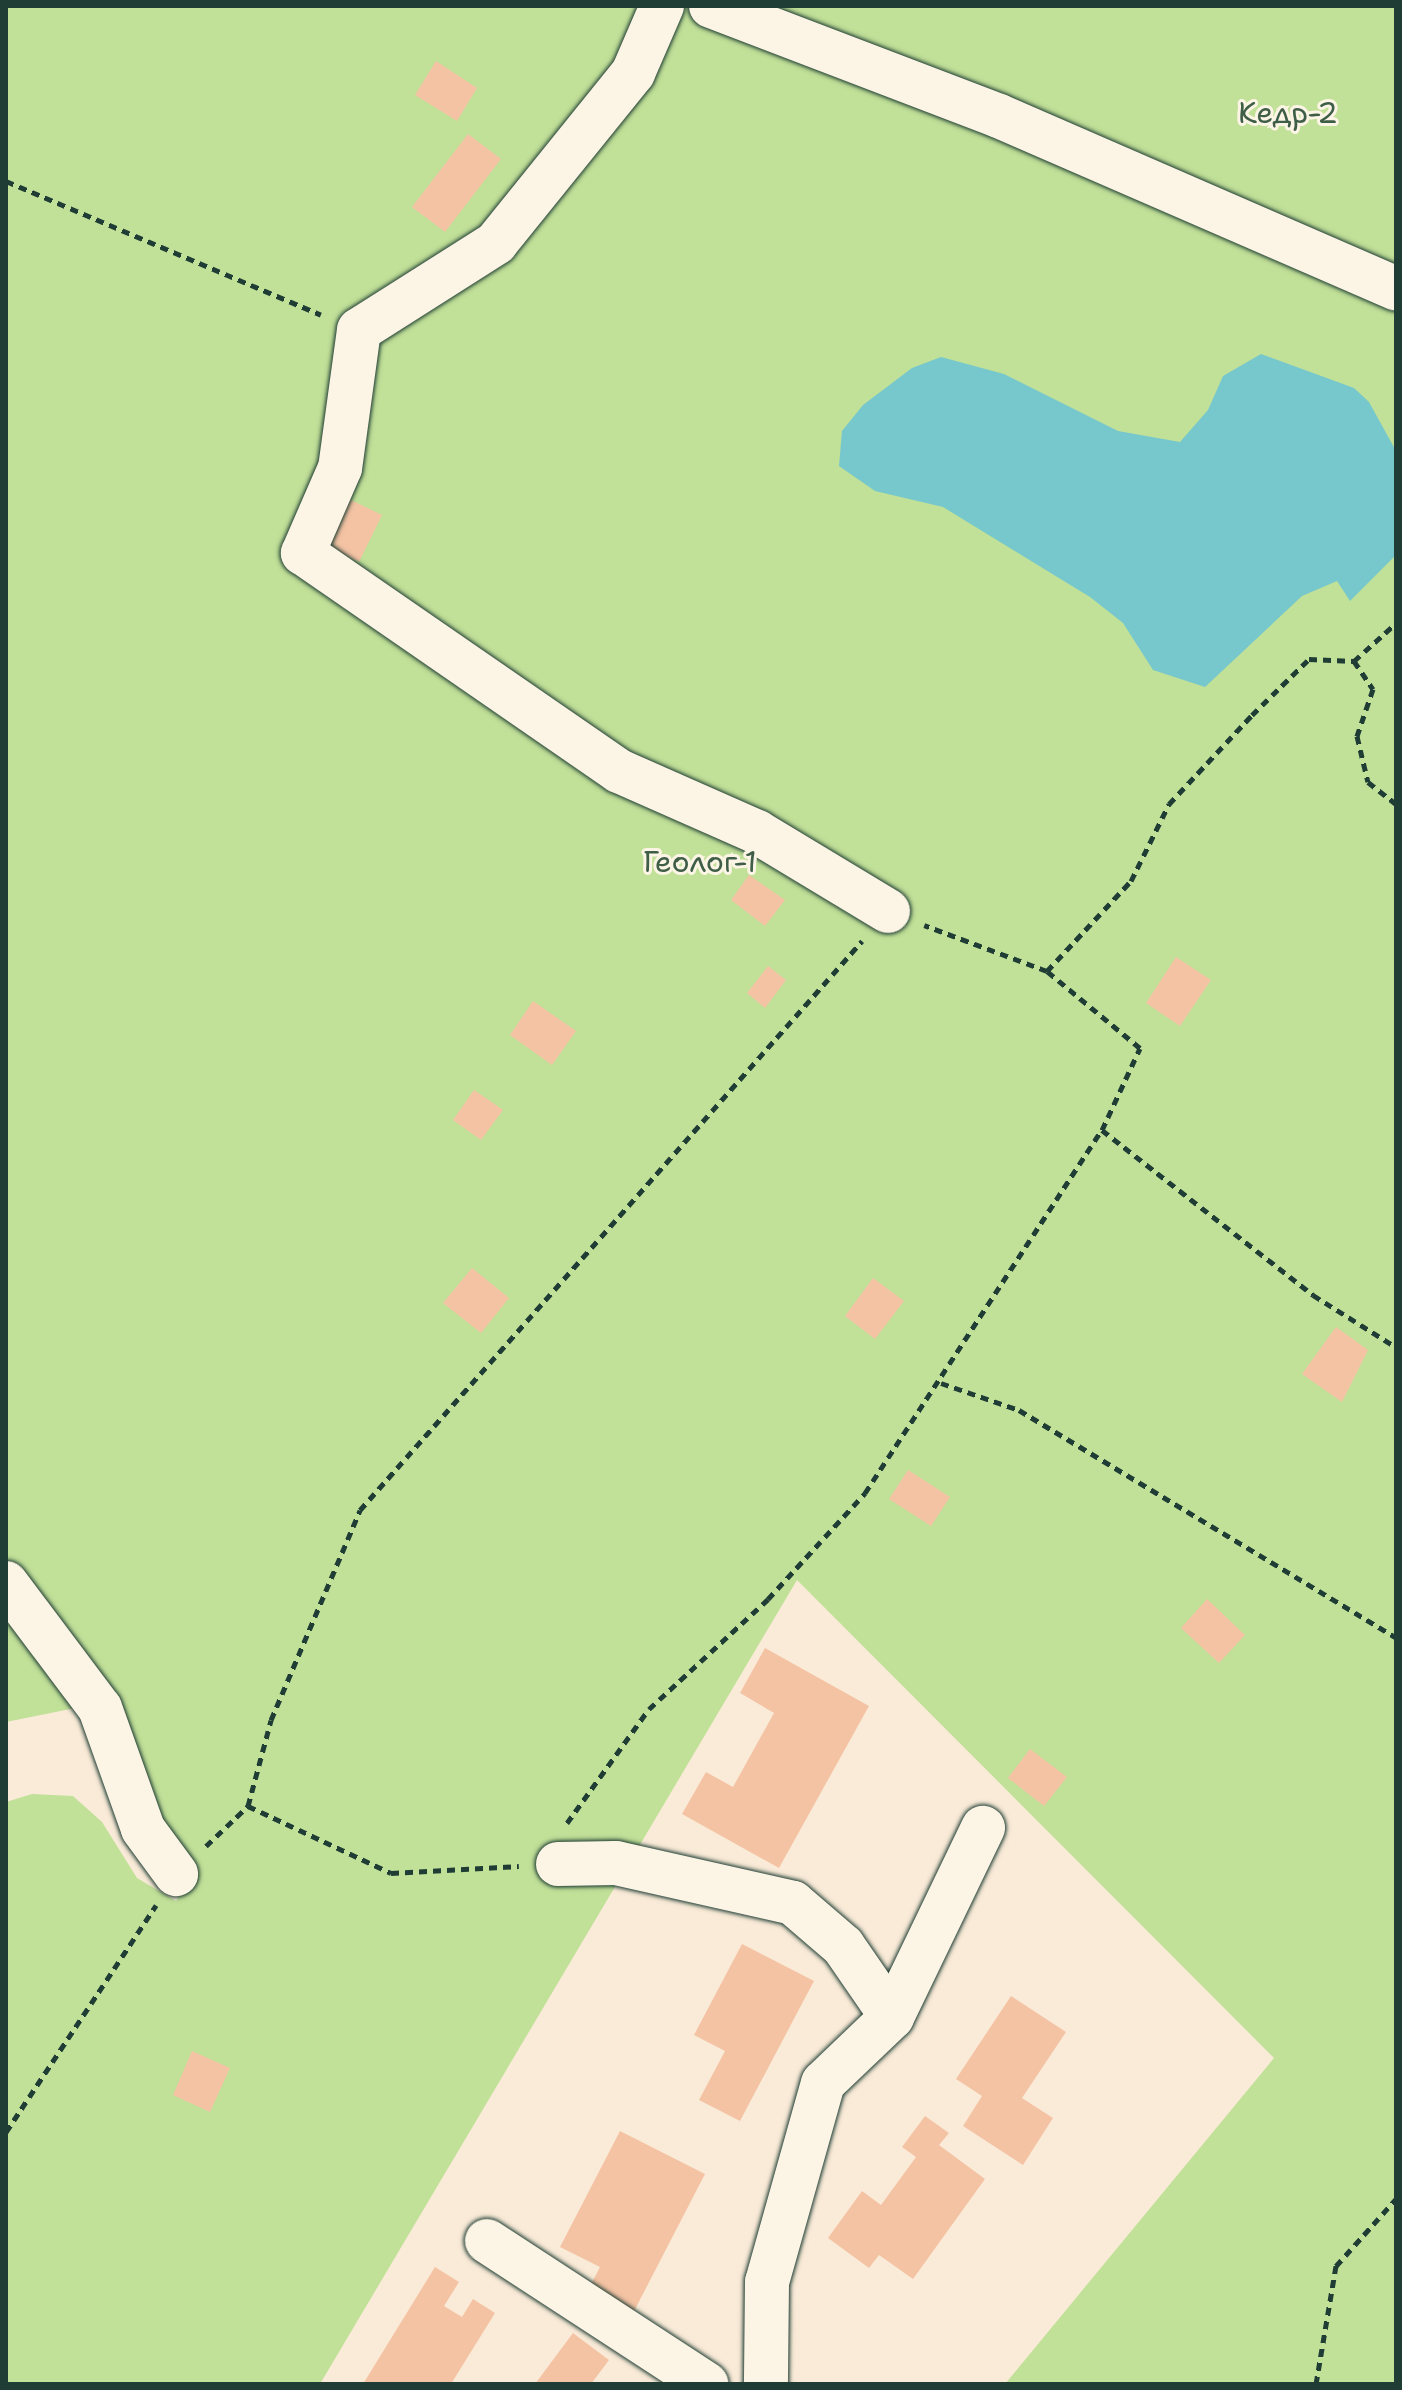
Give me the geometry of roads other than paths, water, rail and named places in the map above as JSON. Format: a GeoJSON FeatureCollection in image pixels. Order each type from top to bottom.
{"type":"FeatureCollection","features":[{"type":"Feature","properties":{"kind":"street"},"geometry":{"type":"LineString","coordinates":[[662,6],[633,73],[496,243],[359,330],[340,468],[303,553],[619,771],[757,832],[888,911]]}},
{"type":"Feature","properties":{"kind":"street"},"geometry":{"type":"LineString","coordinates":[[711,6],[999,116],[1396,289]]}},
{"type":"Feature","properties":{"kind":"street"},"geometry":{"type":"LineString","coordinates":[[6,1583],[100,1708],[143,1829],[176,1874]]}},
{"type":"Feature","properties":{"kind":"street"},"geometry":{"type":"LineString","coordinates":[[766,2384],[767,2282],[823,2083],[892,2017],[983,1828]]}},
{"type":"Feature","properties":{"kind":"street"},"geometry":{"type":"LineString","coordinates":[[558,1864],[616,1863],[793,1903],[843,1946],[892,2017]]}},
{"type":"Feature","properties":{"kind":"street"},"geometry":{"type":"LineString","coordinates":[[487,2241],[706,2384]]}},
{"type":"Feature","properties":{"kind":"water"},"geometry":{"type":"Polygon","coordinates":[[[1261,354],[1354,388],[1369,402],[1396,451],[1396,555],[1350,601],[1337,581],[1302,596],[1205,687],[1153,670],[1123,623],[1090,597],[943,507],[875,491],[839,466],[842,431],[863,405],[912,368],[941,357],[1004,374],[1118,431],[1180,442],[1208,410],[1223,376],[1261,354]]]}},
{"type":"Feature","properties":{"kind":"park label","name":"Кедр-2"},"geometry":{"type":"Point","coordinates":[1288,113]}},
{"type":"Feature","properties":{"kind":"park label","name":"Геолог-1"},"geometry":{"type":"Point","coordinates":[700,862]}}]}
